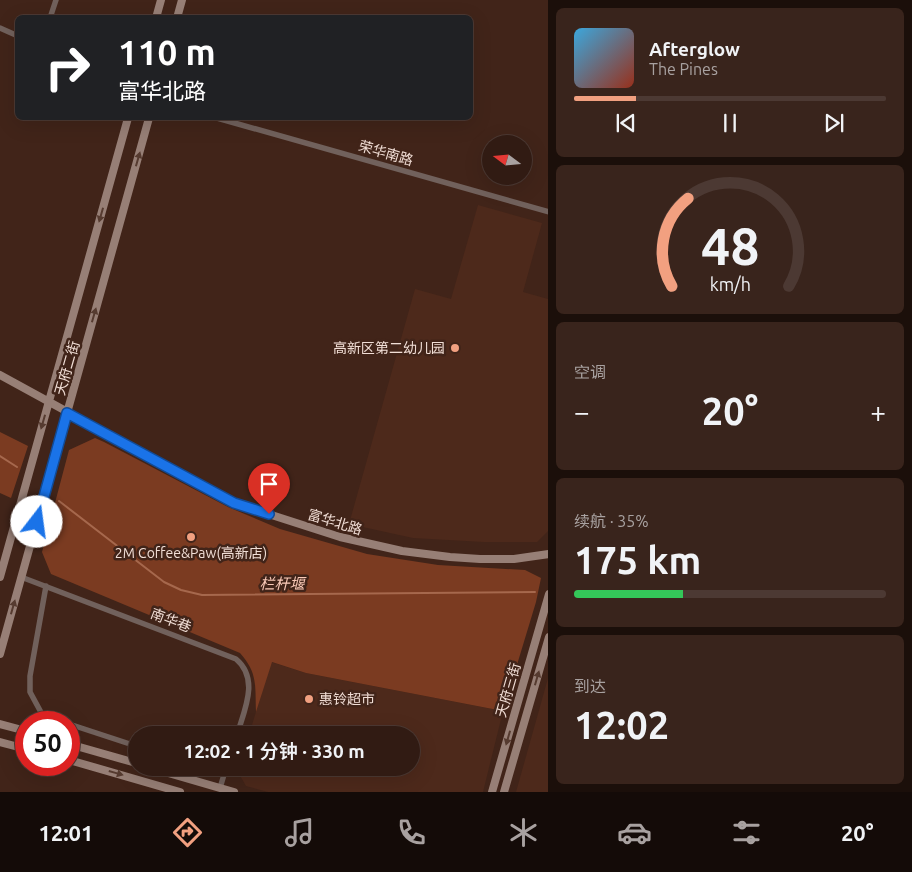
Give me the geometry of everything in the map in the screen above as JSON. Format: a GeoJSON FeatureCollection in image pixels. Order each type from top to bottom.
{"type":"FeatureCollection","features":[{"type":"Feature","properties":{"kind":"main road"},"geometry":{"type":"LineString","coordinates":[[157,15],[161,0]]}},
{"type":"Feature","properties":{"kind":"main road"},"geometry":{"type":"LineString","coordinates":[[178,15],[182,0]]}},
{"type":"Feature","properties":{"kind":"main road","name":"天府二街"},"geometry":{"type":"LineString","coordinates":[[0,577],[127,120]]}},
{"type":"Feature","properties":{"kind":"main road","name":"天府二街"},"geometry":{"type":"LineString","coordinates":[[0,654],[148,120]]}},
{"type":"Feature","properties":{"kind":"main road","name":"富华北路"},"geometry":{"type":"LineString","coordinates":[[0,376],[234,503],[340,538],[402,551],[450,557],[514,559],[548,554]]}},
{"type":"Feature","properties":{"kind":"main road","name":"天府三街"},"geometry":{"type":"LineString","coordinates":[[492,792],[548,594]]}},
{"type":"Feature","properties":{"kind":"main road","name":"天府三街"},"geometry":{"type":"LineString","coordinates":[[504,792],[548,637]]}},
{"type":"Feature","properties":{"kind":"main road"},"geometry":{"type":"LineString","coordinates":[[0,724],[15,729]]}},
{"type":"Feature","properties":{"kind":"main road"},"geometry":{"type":"LineString","coordinates":[[0,742],[15,746]]}},
{"type":"Feature","properties":{"kind":"main road"},"geometry":{"type":"LineString","coordinates":[[80,747],[128,761]]}},
{"type":"Feature","properties":{"kind":"main road"},"geometry":{"type":"LineString","coordinates":[[80,763],[180,792]]}},
{"type":"Feature","properties":{"kind":"main road"},"geometry":{"type":"LineString","coordinates":[[182,776],[234,792]]}},
{"type":"Feature","properties":{"kind":"street"},"geometry":{"type":"LineString","coordinates":[[51,15],[56,0]]}},
{"type":"Feature","properties":{"kind":"street"},"geometry":{"type":"LineString","coordinates":[[0,28],[15,35]]}},
{"type":"Feature","properties":{"kind":"street","name":"荣华南路"},"geometry":{"type":"LineString","coordinates":[[223,120],[548,212]]}},
{"type":"Feature","properties":{"kind":"street","name":"南华巷"},"geometry":{"type":"LineString","coordinates":[[21,577],[236,659],[240,662],[248,676],[250,685],[240,726]]}},
{"type":"Feature","properties":{"kind":"street"},"geometry":{"type":"LineString","coordinates":[[40,711],[30,692],[30,676],[46,586]]}},
{"type":"Feature","properties":{"kind":"street"},"geometry":{"type":"LineString","coordinates":[[80,728],[128,743]]}},
{"type":"Feature","properties":{"kind":"street"},"geometry":{"type":"LineString","coordinates":[[220,788],[224,776]]}},
{"type":"Feature","properties":{"kind":"shaded area"},"geometry":{"type":"Polygon","coordinates":[[[478,205],[542,223],[523,292],[548,299],[548,531],[537,542],[484,542],[413,538],[349,524],[415,289],[451,299],[478,205]]]}},
{"type":"Feature","properties":{"kind":"shaded area"},"geometry":{"type":"Polygon","coordinates":[[[0,432],[28,446],[11,498],[0,493],[0,432]]]}},
{"type":"Feature","properties":{"kind":"shaded area"},"geometry":{"type":"Polygon","coordinates":[[[95,438],[228,507],[280,529],[367,554],[438,565],[525,570],[541,578],[536,602],[503,711],[306,673],[272,662],[256,712],[253,674],[240,653],[51,574],[42,552],[69,450],[95,438]]]}},
{"type":"Feature","properties":{"kind":"shaded area"},"geometry":{"type":"Polygon","coordinates":[[[271,662],[306,673],[503,711],[483,792],[268,792],[246,786],[240,776],[420,776],[420,726],[252,726],[271,662]]]}},
{"type":"Feature","properties":{"kind":"shaded area"},"geometry":{"type":"Polygon","coordinates":[[[548,678],[548,792],[516,792],[536,721],[548,678]]]}},
{"type":"Feature","properties":{"kind":"waterway","name":"栏杆堰"},"geometry":{"type":"LineString","coordinates":[[0,456],[17,467]]}},
{"type":"Feature","properties":{"kind":"waterway","name":"栏杆堰"},"geometry":{"type":"LineString","coordinates":[[59,501],[164,582],[181,590],[202,595],[535,592]]}},
{"type":"Feature","properties":{"kind":"place","name":"高新区第二幼儿园"},"geometry":{"type":"Point","coordinates":[455,348]}},
{"type":"Feature","properties":{"kind":"place","name":"2M Coffee&Paw(高新店)"},"geometry":{"type":"Point","coordinates":[191,537]}},
{"type":"Feature","properties":{"kind":"place","name":"惠铃超市"},"geometry":{"type":"Point","coordinates":[309,699]}},
{"type":"Feature","properties":{"kind":"route"},"geometry":{"type":"LineString","coordinates":[[37,522],[67,413],[234,503],[269,514]]}}]}
